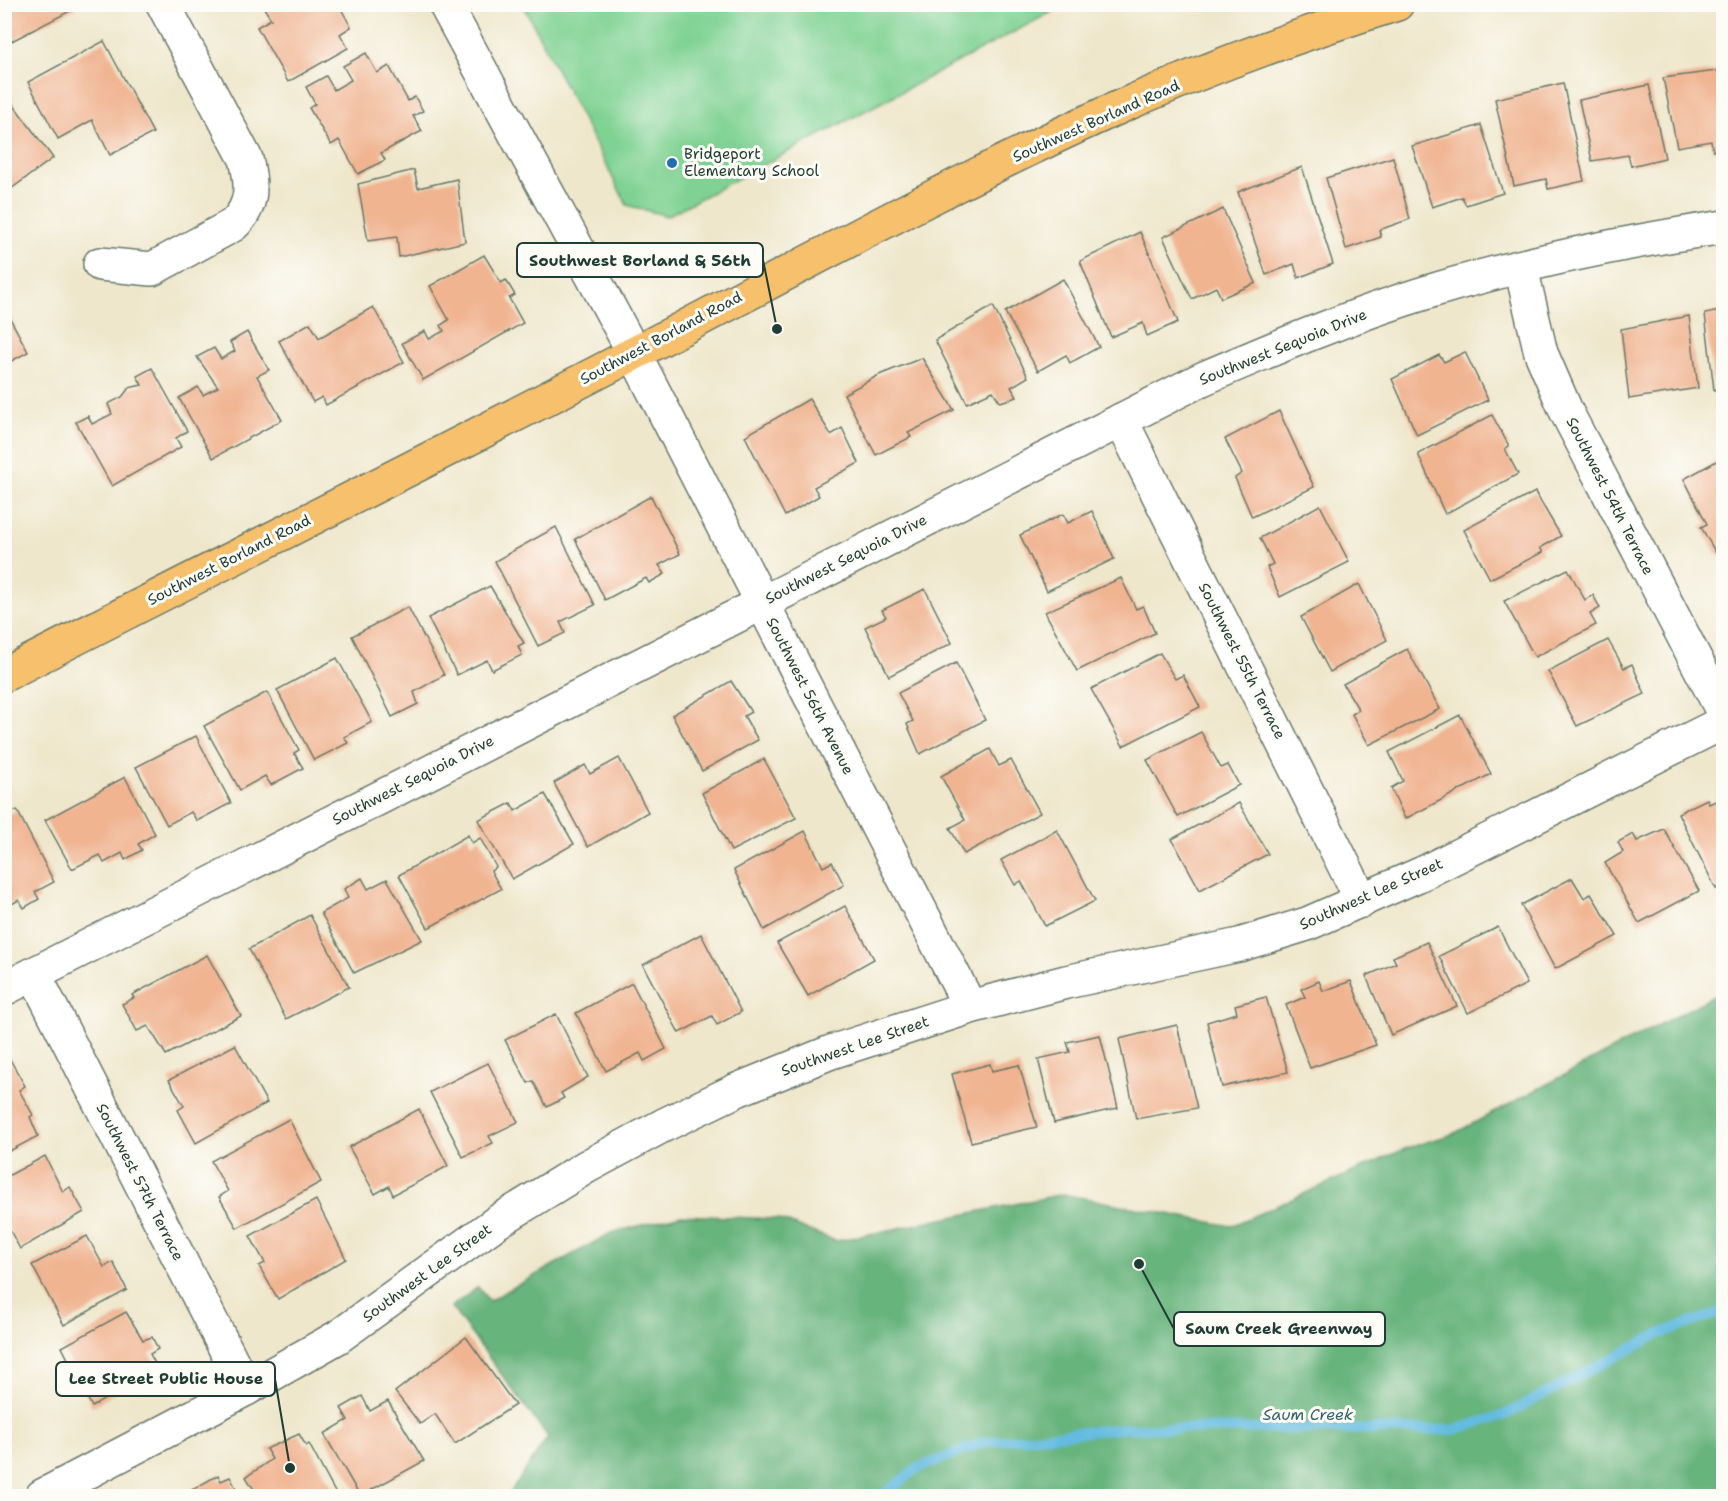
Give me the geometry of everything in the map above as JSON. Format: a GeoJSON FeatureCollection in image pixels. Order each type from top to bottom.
{"type":"FeatureCollection","features":[{"type":"Feature","properties":{"kind":"main road","name":"Southwest Borland Road"},"geometry":{"type":"LineString","coordinates":[[4,675],[634,353],[840,245],[1108,112],[1256,51],[1397,4]]}},
{"type":"Feature","properties":{"kind":"street"},"geometry":{"type":"LineString","coordinates":[[100,264],[152,269],[233,225],[243,216],[248,201],[251,180],[246,159],[163,4]]}},
{"type":"Feature","properties":{"kind":"street","name":"Southwest 56th Avenue"},"geometry":{"type":"LineString","coordinates":[[445,4],[634,353],[970,1007]]}},
{"type":"Feature","properties":{"kind":"street","name":"Southwest Sequoia Drive"},"geometry":{"type":"LineString","coordinates":[[4,988],[34,975],[761,602],[1202,380],[1359,315],[1432,291],[1594,249],[1724,227]]}},
{"type":"Feature","properties":{"kind":"street","name":"Southwest 54th Terrace"},"geometry":{"type":"LineString","coordinates":[[1521,268],[1541,353],[1566,413],[1724,714]]}},
{"type":"Feature","properties":{"kind":"street","name":"Southwest 55th Terrace"},"geometry":{"type":"LineString","coordinates":[[1121,420],[1362,901]]}},
{"type":"Feature","properties":{"kind":"street","name":"Southwest Lee Street"},"geometry":{"type":"LineString","coordinates":[[42,1497],[246,1389],[338,1337],[497,1222],[586,1167],[664,1125],[737,1090],[831,1052],[970,1007],[1066,982],[1239,945],[1307,924],[1423,873],[1724,722]]}},
{"type":"Feature","properties":{"kind":"street","name":"Southwest 57th Terrace"},"geometry":{"type":"LineString","coordinates":[[34,975],[246,1389]]}},
{"type":"Feature","properties":{"kind":"green space"},"geometry":{"type":"Polygon","coordinates":[[[1065,4],[667,216],[627,205],[523,5],[1065,4]]]}},
{"type":"Feature","properties":{"kind":"green space"},"geometry":{"type":"Polygon","coordinates":[[[1723,991],[1723,1496],[508,1496],[548,1437],[451,1307],[478,1287],[489,1301],[611,1233],[681,1215],[778,1219],[836,1241],[1063,1194],[1231,1226],[1407,1148],[1453,1134],[1723,991]]]}},
{"type":"Feature","properties":{"kind":"building"},"geometry":{"type":"Polygon","coordinates":[[[4,4],[74,4],[76,8],[4,45],[4,4]]]}},
{"type":"Feature","properties":{"kind":"building"},"geometry":{"type":"Polygon","coordinates":[[[262,5],[339,5],[351,27],[340,34],[348,48],[288,82],[257,27],[271,19],[262,5]]]}},
{"type":"Feature","properties":{"kind":"building"},"geometry":{"type":"Polygon","coordinates":[[[104,41],[153,133],[110,155],[92,120],[58,139],[28,82],[104,41]]]}},
{"type":"Feature","properties":{"kind":"building"},"geometry":{"type":"Polygon","coordinates":[[[366,53],[377,73],[389,66],[408,101],[415,97],[423,111],[413,116],[422,131],[381,153],[385,160],[358,174],[339,140],[331,145],[309,108],[315,104],[306,87],[326,76],[334,90],[351,80],[343,66],[366,53]]]}},
{"type":"Feature","properties":{"kind":"building"},"geometry":{"type":"Polygon","coordinates":[[[1724,70],[1724,149],[1713,151],[1711,141],[1677,147],[1663,78],[1724,70]]]}},
{"type":"Feature","properties":{"kind":"building"},"geometry":{"type":"Polygon","coordinates":[[[1563,83],[1584,181],[1548,189],[1546,179],[1514,186],[1495,99],[1563,83]]]}},
{"type":"Feature","properties":{"kind":"building"},"geometry":{"type":"Polygon","coordinates":[[[1649,85],[1665,158],[1631,166],[1628,155],[1592,161],[1579,100],[1649,85]]]}},
{"type":"Feature","properties":{"kind":"building"},"geometry":{"type":"Polygon","coordinates":[[[7,96],[53,158],[4,194],[4,98],[7,96]]]}},
{"type":"Feature","properties":{"kind":"building"},"geometry":{"type":"Polygon","coordinates":[[[1481,125],[1503,193],[1466,205],[1462,197],[1432,207],[1412,146],[1481,125]]]}},
{"type":"Feature","properties":{"kind":"building"},"geometry":{"type":"Polygon","coordinates":[[[1393,157],[1410,219],[1379,230],[1381,237],[1346,249],[1326,178],[1393,157]]]}},
{"type":"Feature","properties":{"kind":"building"},"geometry":{"type":"Polygon","coordinates":[[[1302,167],[1333,264],[1298,278],[1294,264],[1266,275],[1238,192],[1302,167]]]}},
{"type":"Feature","properties":{"kind":"building"},"geometry":{"type":"Polygon","coordinates":[[[414,170],[418,188],[457,179],[465,242],[399,257],[397,237],[368,241],[358,184],[414,170]]]}},
{"type":"Feature","properties":{"kind":"building"},"geometry":{"type":"Polygon","coordinates":[[[1223,209],[1256,283],[1221,298],[1216,287],[1192,299],[1163,237],[1223,209]]]}},
{"type":"Feature","properties":{"kind":"building"},"geometry":{"type":"Polygon","coordinates":[[[1140,232],[1178,322],[1147,336],[1143,323],[1111,337],[1080,261],[1140,232]]]}},
{"type":"Feature","properties":{"kind":"building"},"geometry":{"type":"Polygon","coordinates":[[[484,255],[501,283],[506,280],[515,295],[509,298],[523,323],[423,380],[402,343],[425,331],[429,339],[444,331],[441,325],[449,320],[430,286],[484,255]]]}},
{"type":"Feature","properties":{"kind":"building"},"geometry":{"type":"Polygon","coordinates":[[[1063,279],[1099,347],[1070,363],[1066,355],[1038,371],[1005,312],[1063,279]]]}},
{"type":"Feature","properties":{"kind":"building"},"geometry":{"type":"Polygon","coordinates":[[[993,306],[1028,377],[1011,387],[1017,397],[1000,402],[993,391],[967,403],[935,340],[993,306]]]}},
{"type":"Feature","properties":{"kind":"building"},"geometry":{"type":"Polygon","coordinates":[[[4,307],[28,352],[4,365],[4,307]]]}},
{"type":"Feature","properties":{"kind":"building"},"geometry":{"type":"Polygon","coordinates":[[[373,307],[404,362],[326,405],[322,397],[313,402],[279,341],[310,323],[319,338],[373,307]]]}},
{"type":"Feature","properties":{"kind":"building"},"geometry":{"type":"Polygon","coordinates":[[[1724,310],[1724,389],[1714,390],[1705,314],[1724,310]]]}},
{"type":"Feature","properties":{"kind":"building"},"geometry":{"type":"Polygon","coordinates":[[[1689,316],[1698,388],[1629,399],[1621,329],[1689,316]]]}},
{"type":"Feature","properties":{"kind":"building"},"geometry":{"type":"Polygon","coordinates":[[[247,332],[269,370],[257,376],[282,420],[213,458],[179,398],[198,387],[203,395],[218,387],[197,357],[214,348],[221,359],[235,351],[230,342],[247,332]]]}},
{"type":"Feature","properties":{"kind":"building"},"geometry":{"type":"Polygon","coordinates":[[[1465,352],[1488,400],[1417,435],[1392,379],[1439,355],[1444,362],[1465,352]]]}},
{"type":"Feature","properties":{"kind":"building"},"geometry":{"type":"Polygon","coordinates":[[[922,358],[954,410],[908,433],[911,437],[876,455],[844,394],[879,375],[922,358]]]}},
{"type":"Feature","properties":{"kind":"building"},"geometry":{"type":"Polygon","coordinates":[[[152,368],[187,431],[176,438],[181,447],[112,486],[76,422],[88,416],[92,424],[112,414],[108,404],[122,397],[129,388],[142,385],[137,376],[152,368]]]}},
{"type":"Feature","properties":{"kind":"building"},"geometry":{"type":"Polygon","coordinates":[[[809,399],[831,435],[842,428],[859,463],[814,487],[819,496],[785,516],[745,436],[809,399]]]}},
{"type":"Feature","properties":{"kind":"building"},"geometry":{"type":"Polygon","coordinates":[[[1279,411],[1314,487],[1252,517],[1235,478],[1242,473],[1225,439],[1279,411]]]}},
{"type":"Feature","properties":{"kind":"building"},"geometry":{"type":"Polygon","coordinates":[[[1492,415],[1509,446],[1505,449],[1518,474],[1445,514],[1418,454],[1492,415]]]}},
{"type":"Feature","properties":{"kind":"building"},"geometry":{"type":"Polygon","coordinates":[[[1722,458],[1724,461],[1724,551],[1717,555],[1701,527],[1707,524],[1684,479],[1722,458]]]}},
{"type":"Feature","properties":{"kind":"building"},"geometry":{"type":"Polygon","coordinates":[[[1535,492],[1561,536],[1540,548],[1543,552],[1490,579],[1464,530],[1535,492]]]}},
{"type":"Feature","properties":{"kind":"building"},"geometry":{"type":"Polygon","coordinates":[[[651,496],[680,554],[659,565],[665,574],[649,583],[646,578],[605,600],[575,539],[651,496]]]}},
{"type":"Feature","properties":{"kind":"building"},"geometry":{"type":"Polygon","coordinates":[[[1320,505],[1349,562],[1280,597],[1267,567],[1273,564],[1260,538],[1320,505]]]}},
{"type":"Feature","properties":{"kind":"building"},"geometry":{"type":"Polygon","coordinates":[[[1092,511],[1114,559],[1047,591],[1020,535],[1063,514],[1068,523],[1092,511]]]}},
{"type":"Feature","properties":{"kind":"building"},"geometry":{"type":"Polygon","coordinates":[[[556,527],[595,605],[560,622],[565,633],[538,646],[495,561],[556,527]]]}},
{"type":"Feature","properties":{"kind":"building"},"geometry":{"type":"Polygon","coordinates":[[[1568,569],[1585,600],[1593,595],[1600,608],[1590,614],[1596,625],[1535,657],[1504,601],[1568,569]]]}},
{"type":"Feature","properties":{"kind":"building"},"geometry":{"type":"Polygon","coordinates":[[[1121,578],[1136,609],[1143,606],[1155,633],[1077,671],[1045,612],[1121,578]]]}},
{"type":"Feature","properties":{"kind":"building"},"geometry":{"type":"Polygon","coordinates":[[[1359,584],[1387,640],[1330,672],[1301,617],[1359,584]]]}},
{"type":"Feature","properties":{"kind":"building"},"geometry":{"type":"Polygon","coordinates":[[[490,586],[524,643],[518,646],[522,655],[492,670],[487,660],[457,675],[428,618],[490,586]]]}},
{"type":"Feature","properties":{"kind":"building"},"geometry":{"type":"Polygon","coordinates":[[[925,589],[952,643],[889,676],[865,627],[886,617],[882,610],[925,589]]]}},
{"type":"Feature","properties":{"kind":"building"},"geometry":{"type":"Polygon","coordinates":[[[408,607],[444,675],[414,692],[418,704],[392,717],[352,636],[408,607]]]}},
{"type":"Feature","properties":{"kind":"building"},"geometry":{"type":"Polygon","coordinates":[[[1608,640],[1624,668],[1632,664],[1645,694],[1577,726],[1548,671],[1608,640]]]}},
{"type":"Feature","properties":{"kind":"building"},"geometry":{"type":"Polygon","coordinates":[[[1407,649],[1440,709],[1369,745],[1352,714],[1359,710],[1343,684],[1407,649]]]}},
{"type":"Feature","properties":{"kind":"building"},"geometry":{"type":"Polygon","coordinates":[[[1160,653],[1175,679],[1183,675],[1200,707],[1123,746],[1091,689],[1160,653]]]}},
{"type":"Feature","properties":{"kind":"building"},"geometry":{"type":"Polygon","coordinates":[[[337,658],[372,722],[344,737],[348,743],[314,760],[277,690],[337,658]]]}},
{"type":"Feature","properties":{"kind":"building"},"geometry":{"type":"Polygon","coordinates":[[[956,663],[985,720],[920,754],[907,724],[913,721],[898,693],[956,663]]]}},
{"type":"Feature","properties":{"kind":"building"},"geometry":{"type":"Polygon","coordinates":[[[731,681],[751,712],[744,716],[758,740],[702,771],[672,715],[731,681]]]}},
{"type":"Feature","properties":{"kind":"building"},"geometry":{"type":"Polygon","coordinates":[[[267,692],[299,750],[294,753],[303,768],[271,785],[265,776],[240,790],[204,726],[267,692]]]}},
{"type":"Feature","properties":{"kind":"building"},"geometry":{"type":"Polygon","coordinates":[[[1460,715],[1491,774],[1405,819],[1391,788],[1403,781],[1389,752],[1460,715]]]}},
{"type":"Feature","properties":{"kind":"building"},"geometry":{"type":"Polygon","coordinates":[[[1201,732],[1221,768],[1228,765],[1239,785],[1178,817],[1147,760],[1201,732]]]}},
{"type":"Feature","properties":{"kind":"building"},"geometry":{"type":"Polygon","coordinates":[[[196,736],[231,803],[197,821],[191,812],[167,825],[136,767],[196,736]]]}},
{"type":"Feature","properties":{"kind":"building"},"geometry":{"type":"Polygon","coordinates":[[[990,749],[999,766],[1011,760],[1040,813],[964,854],[950,828],[965,820],[941,776],[990,749]]]}},
{"type":"Feature","properties":{"kind":"building"},"geometry":{"type":"Polygon","coordinates":[[[619,758],[648,812],[588,847],[554,783],[585,765],[590,774],[619,758]]]}},
{"type":"Feature","properties":{"kind":"building"},"geometry":{"type":"Polygon","coordinates":[[[764,759],[796,818],[731,851],[702,793],[764,759]]]}},
{"type":"Feature","properties":{"kind":"building"},"geometry":{"type":"Polygon","coordinates":[[[125,777],[155,834],[138,844],[142,850],[125,860],[122,853],[104,863],[100,855],[72,869],[45,820],[125,777]]]}},
{"type":"Feature","properties":{"kind":"building"},"geometry":{"type":"Polygon","coordinates":[[[545,794],[574,844],[512,879],[478,820],[511,803],[515,811],[545,794]]]}},
{"type":"Feature","properties":{"kind":"building"},"geometry":{"type":"Polygon","coordinates":[[[1724,797],[1724,885],[1716,889],[1678,813],[1707,799],[1709,804],[1724,797]]]}},
{"type":"Feature","properties":{"kind":"building"},"geometry":{"type":"Polygon","coordinates":[[[1239,803],[1268,854],[1200,890],[1172,839],[1239,803]]]}},
{"type":"Feature","properties":{"kind":"building"},"geometry":{"type":"Polygon","coordinates":[[[17,810],[54,882],[35,892],[39,899],[24,908],[19,900],[4,908],[4,817],[17,810]]]}},
{"type":"Feature","properties":{"kind":"building"},"geometry":{"type":"Polygon","coordinates":[[[1664,829],[1699,891],[1639,923],[1605,863],[1623,852],[1618,842],[1633,834],[1637,841],[1664,829]]]}},
{"type":"Feature","properties":{"kind":"building"},"geometry":{"type":"Polygon","coordinates":[[[1057,830],[1095,901],[1045,926],[1021,881],[1015,885],[1001,860],[1057,830]]]}},
{"type":"Feature","properties":{"kind":"building"},"geometry":{"type":"Polygon","coordinates":[[[805,831],[823,867],[832,862],[844,885],[764,930],[734,870],[805,831]]]}},
{"type":"Feature","properties":{"kind":"building"},"geometry":{"type":"Polygon","coordinates":[[[468,835],[472,843],[480,838],[496,867],[491,871],[501,889],[428,928],[399,875],[468,835]]]}},
{"type":"Feature","properties":{"kind":"building"},"geometry":{"type":"Polygon","coordinates":[[[362,878],[368,889],[387,879],[422,940],[354,973],[321,913],[348,898],[344,889],[362,878]]]}},
{"type":"Feature","properties":{"kind":"building"},"geometry":{"type":"Polygon","coordinates":[[[1572,878],[1584,898],[1591,894],[1617,936],[1555,969],[1521,905],[1572,878]]]}},
{"type":"Feature","properties":{"kind":"building"},"geometry":{"type":"Polygon","coordinates":[[[845,906],[874,959],[808,996],[777,943],[845,906]]]}},
{"type":"Feature","properties":{"kind":"building"},"geometry":{"type":"Polygon","coordinates":[[[310,915],[349,987],[286,1019],[249,949],[310,915]]]}},
{"type":"Feature","properties":{"kind":"building"},"geometry":{"type":"Polygon","coordinates":[[[1498,927],[1527,984],[1468,1013],[1439,956],[1498,927]]]}},
{"type":"Feature","properties":{"kind":"building"},"geometry":{"type":"Polygon","coordinates":[[[701,934],[741,1012],[717,1025],[712,1016],[679,1033],[643,965],[701,934]]]}},
{"type":"Feature","properties":{"kind":"building"},"geometry":{"type":"Polygon","coordinates":[[[1427,942],[1457,1006],[1391,1035],[1366,976],[1396,963],[1393,957],[1427,942]]]}},
{"type":"Feature","properties":{"kind":"building"},"geometry":{"type":"Polygon","coordinates":[[[207,955],[241,1016],[166,1055],[148,1026],[137,1031],[122,1004],[134,998],[132,995],[207,955]]]}},
{"type":"Feature","properties":{"kind":"building"},"geometry":{"type":"Polygon","coordinates":[[[1319,981],[1323,991],[1351,981],[1376,1045],[1310,1068],[1286,1005],[1305,997],[1301,989],[1319,981]]]}},
{"type":"Feature","properties":{"kind":"building"},"geometry":{"type":"Polygon","coordinates":[[[632,983],[666,1049],[644,1061],[640,1053],[606,1071],[576,1013],[632,983]]]}},
{"type":"Feature","properties":{"kind":"building"},"geometry":{"type":"Polygon","coordinates":[[[1266,997],[1288,1072],[1222,1087],[1207,1022],[1237,1013],[1235,1005],[1266,997]]]}},
{"type":"Feature","properties":{"kind":"building"},"geometry":{"type":"Polygon","coordinates":[[[556,1014],[588,1077],[561,1093],[564,1098],[547,1107],[533,1081],[528,1083],[505,1040],[556,1014]]]}},
{"type":"Feature","properties":{"kind":"building"},"geometry":{"type":"Polygon","coordinates":[[[1177,1025],[1197,1108],[1136,1119],[1119,1039],[1177,1025]]]}},
{"type":"Feature","properties":{"kind":"building"},"geometry":{"type":"Polygon","coordinates":[[[1100,1035],[1118,1108],[1054,1123],[1038,1059],[1070,1052],[1067,1042],[1100,1035]]]}},
{"type":"Feature","properties":{"kind":"building"},"geometry":{"type":"Polygon","coordinates":[[[235,1045],[267,1103],[196,1143],[178,1110],[184,1106],[169,1080],[235,1045]]]}},
{"type":"Feature","properties":{"kind":"building"},"geometry":{"type":"Polygon","coordinates":[[[7,1054],[25,1086],[19,1090],[33,1115],[30,1117],[38,1136],[4,1154],[4,1055],[7,1054]]]}},
{"type":"Feature","properties":{"kind":"building"},"geometry":{"type":"Polygon","coordinates":[[[488,1063],[518,1122],[489,1136],[493,1143],[463,1157],[430,1092],[488,1063]]]}},
{"type":"Feature","properties":{"kind":"building"},"geometry":{"type":"Polygon","coordinates":[[[990,1064],[992,1071],[1019,1065],[1037,1127],[971,1142],[952,1074],[990,1064]]]}},
{"type":"Feature","properties":{"kind":"building"},"geometry":{"type":"Polygon","coordinates":[[[419,1109],[448,1166],[393,1195],[389,1186],[375,1194],[349,1147],[419,1109]]]}},
{"type":"Feature","properties":{"kind":"building"},"geometry":{"type":"Polygon","coordinates":[[[289,1119],[321,1182],[237,1228],[219,1197],[228,1191],[211,1161],[289,1119]]]}},
{"type":"Feature","properties":{"kind":"building"},"geometry":{"type":"Polygon","coordinates":[[[45,1156],[63,1192],[70,1187],[84,1212],[20,1249],[4,1219],[4,1178],[45,1156]]]}},
{"type":"Feature","properties":{"kind":"building"},"geometry":{"type":"Polygon","coordinates":[[[316,1200],[346,1259],[278,1299],[259,1266],[265,1263],[250,1236],[316,1200]]]}},
{"type":"Feature","properties":{"kind":"building"},"geometry":{"type":"Polygon","coordinates":[[[87,1236],[104,1267],[113,1262],[127,1290],[64,1325],[32,1265],[87,1236]]]}},
{"type":"Feature","properties":{"kind":"building"},"geometry":{"type":"Polygon","coordinates":[[[126,1312],[143,1340],[152,1337],[158,1349],[150,1354],[157,1367],[92,1407],[62,1347],[126,1312]]]}},
{"type":"Feature","properties":{"kind":"building"},"geometry":{"type":"Polygon","coordinates":[[[466,1337],[515,1405],[455,1444],[435,1414],[420,1424],[395,1392],[466,1337]]]}},
{"type":"Feature","properties":{"kind":"building"},"geometry":{"type":"Polygon","coordinates":[[[362,1396],[370,1411],[388,1401],[424,1461],[360,1496],[324,1434],[348,1420],[341,1408],[362,1396]]]}},
{"type":"Feature","properties":{"kind":"building"},"geometry":{"type":"Polygon","coordinates":[[[299,1434],[306,1446],[309,1444],[337,1496],[258,1496],[246,1477],[272,1459],[266,1449],[299,1434]]]}},
{"type":"Feature","properties":{"kind":"building"},"geometry":{"type":"Polygon","coordinates":[[[218,1475],[221,1481],[230,1477],[240,1496],[192,1496],[190,1491],[218,1475]]]}},
{"type":"Feature","properties":{"kind":"waterway","name":"Saum Creek"},"geometry":{"type":"LineString","coordinates":[[882,1496],[916,1469],[984,1442],[1127,1428],[1453,1430],[1505,1415],[1659,1334],[1724,1311]]}},
{"type":"Feature","properties":{"kind":"place","name":"Bridgeport Elementary School"},"geometry":{"type":"Point","coordinates":[672,163]}},
{"type":"Feature","properties":{"kind":"place","name":"Southwest Borland & 56th"},"geometry":{"type":"Point","coordinates":[777,329]}},
{"type":"Feature","properties":{"kind":"place","name":"Saum Creek Greenway"},"geometry":{"type":"Point","coordinates":[1139,1264]}},
{"type":"Feature","properties":{"kind":"place","name":"Lee Street Public House"},"geometry":{"type":"Point","coordinates":[290,1468]}}]}
